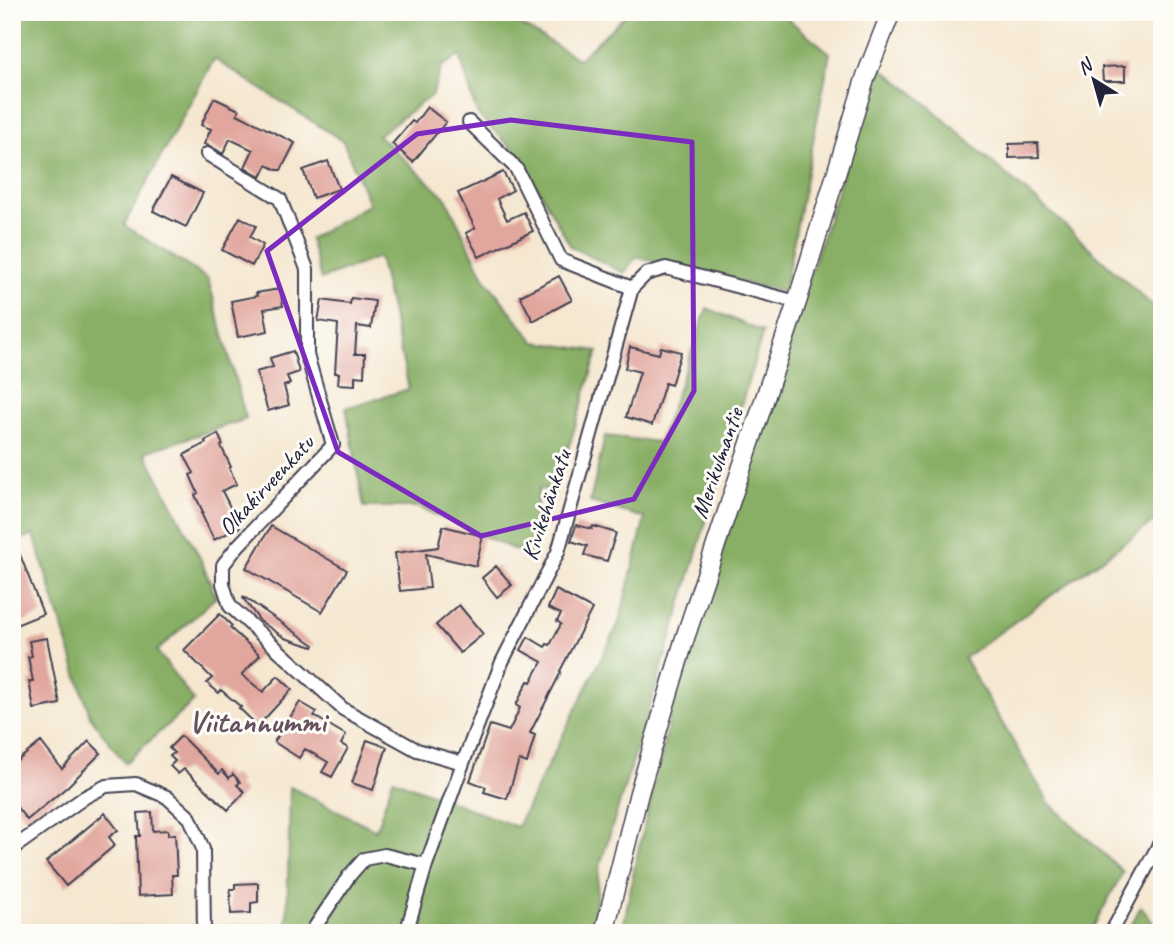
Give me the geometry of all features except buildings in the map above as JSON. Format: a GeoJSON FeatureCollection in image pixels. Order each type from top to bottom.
{"type":"FeatureCollection","features":[{"type":"Feature","properties":{"kind":"street","name":"Merikulmantie"},"geometry":{"type":"LineString","coordinates":[[604,933],[639,793],[684,641],[797,302],[866,76],[891,12]]}},
{"type":"Feature","properties":{"kind":"street"},"geometry":{"type":"LineString","coordinates":[[469,122],[516,168],[561,260],[632,288],[646,274],[666,268],[797,302]]}},
{"type":"Feature","properties":{"kind":"street","name":"Olkakirveenkatu"},"geometry":{"type":"LineString","coordinates":[[207,154],[280,199],[307,269],[307,355],[333,445],[223,565],[223,584],[230,606],[343,709],[417,750],[463,763]]}},
{"type":"Feature","properties":{"kind":"street","name":"Kivikehänkatu"},"geometry":{"type":"LineString","coordinates":[[406,933],[426,866],[502,662],[558,552],[632,288]]}},
{"type":"Feature","properties":{"kind":"street"},"geometry":{"type":"LineString","coordinates":[[12,849],[85,797],[106,786],[135,784],[167,797],[190,818],[203,849],[204,933]]}},
{"type":"Feature","properties":{"kind":"street"},"geometry":{"type":"LineString","coordinates":[[1111,933],[1162,839]]}},
{"type":"Feature","properties":{"kind":"street"},"geometry":{"type":"LineString","coordinates":[[311,933],[349,876],[364,859],[385,855],[426,866]]}},
{"type":"Feature","properties":{"kind":"highlighted area"},"geometry":{"type":"Polygon","coordinates":[[[511,120],[692,142],[694,391],[634,499],[481,536],[338,452],[267,251],[417,134],[511,120]]]}},
{"type":"Feature","properties":{"kind":"green space"},"geometry":{"type":"Polygon","coordinates":[[[12,12],[510,12],[513,20],[579,59],[629,12],[779,12],[830,53],[784,292],[636,257],[624,273],[571,247],[520,156],[477,114],[460,56],[442,66],[432,95],[378,135],[446,198],[485,279],[535,342],[598,351],[555,492],[539,488],[529,556],[418,507],[364,507],[346,408],[409,389],[379,257],[321,279],[310,239],[369,204],[343,141],[214,59],[124,225],[208,279],[246,419],[145,452],[200,558],[216,597],[157,651],[194,701],[125,763],[90,716],[34,535],[12,542],[12,12]]]}},
{"type":"Feature","properties":{"kind":"green space"},"geometry":{"type":"Polygon","coordinates":[[[878,65],[919,97],[1154,307],[1162,299],[1162,516],[964,658],[1049,803],[1123,872],[1090,933],[622,933],[635,865],[677,687],[878,65]]]}},
{"type":"Feature","properties":{"kind":"green space"},"geometry":{"type":"Polygon","coordinates":[[[707,308],[763,332],[599,869],[593,933],[39,933],[36,929],[287,925],[290,787],[376,830],[393,779],[517,827],[619,623],[645,518],[590,502],[605,436],[659,442],[707,308]]]}},
{"type":"Feature","properties":{"kind":"green space"},"geometry":{"type":"Polygon","coordinates":[[[1141,906],[1160,933],[1127,933],[1141,906]]]}},
{"type":"Feature","properties":{"kind":"district","name":"Viitannummi"},"geometry":{"type":"Point","coordinates":[257,721]}}]}
